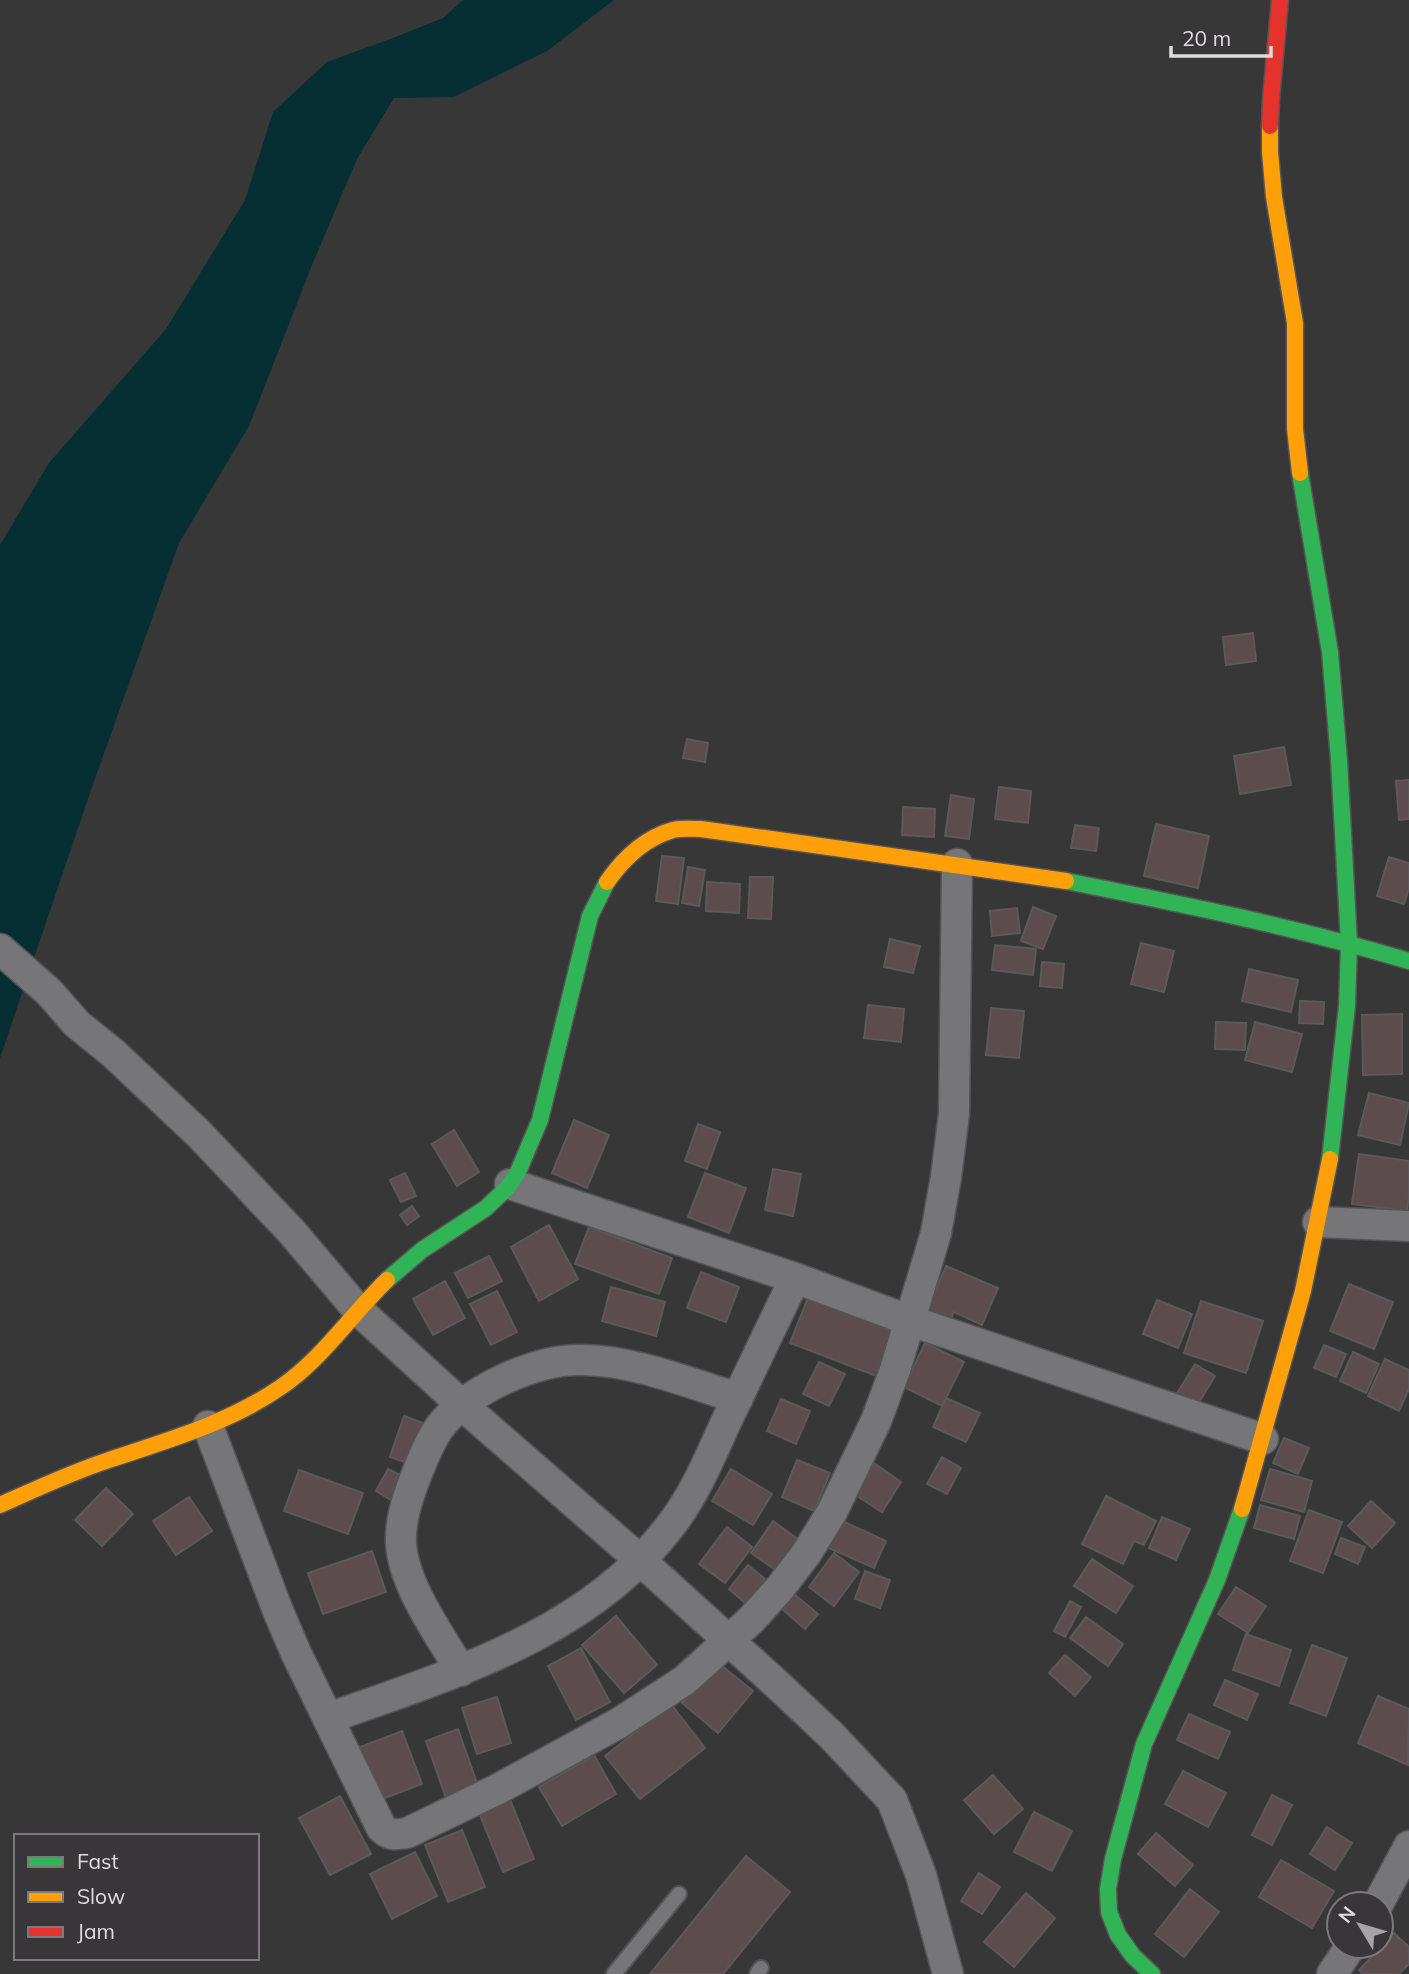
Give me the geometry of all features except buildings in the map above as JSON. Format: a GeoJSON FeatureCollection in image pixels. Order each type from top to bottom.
{"type":"FeatureCollection","features":[{"type":"Feature","properties":{"kind":"street"},"geometry":{"type":"LineString","coordinates":[[1152,1974],[1133,1956],[1118,1935],[1109,1912],[1108,1889],[1112,1859],[1144,1744],[1217,1580],[1263,1439],[1303,1291],[1318,1222],[1331,1153],[1347,1006],[1349,943],[1330,652],[1303,499],[1295,429],[1295,323],[1274,197],[1270,152],[1271,99],[1280,0]]}},
{"type":"Feature","properties":{"kind":"street"},"geometry":{"type":"LineString","coordinates":[[0,1505],[82,1469],[208,1426],[255,1405],[284,1386],[314,1361],[358,1310],[410,1259],[471,1220],[493,1202],[510,1184],[529,1149],[540,1120],[590,916],[600,892],[634,850],[654,838],[676,830],[701,829],[1051,878],[1215,911],[1349,943],[1409,961]]}},
{"type":"Feature","properties":{"kind":"street"},"geometry":{"type":"LineString","coordinates":[[208,1426],[278,1611],[381,1826],[387,1833],[407,1833],[498,1790],[620,1723],[685,1680],[751,1620],[806,1554],[832,1512],[876,1422],[911,1321],[936,1233],[954,1114],[957,864]]}},
{"type":"Feature","properties":{"kind":"street"},"geometry":{"type":"LineString","coordinates":[[0,949],[49,992],[77,1024],[113,1053],[199,1134],[290,1231],[358,1310],[780,1688],[832,1736],[892,1800],[922,1875],[948,1974]]}},
{"type":"Feature","properties":{"kind":"street"},"geometry":{"type":"LineString","coordinates":[[510,1184],[795,1278],[911,1321],[1263,1439]]}},
{"type":"Feature","properties":{"kind":"street"},"geometry":{"type":"LineString","coordinates":[[1318,1222],[1409,1226]]}},
{"type":"Feature","properties":{"kind":"street"},"geometry":{"type":"LineString","coordinates":[[329,1718],[461,1671],[516,1646],[564,1620],[613,1587],[640,1562],[672,1525],[697,1485],[795,1278]]}},
{"type":"Feature","properties":{"kind":"street"},"geometry":{"type":"LineString","coordinates":[[461,1671],[413,1588],[405,1568],[401,1543],[403,1515],[426,1450],[440,1426],[462,1405],[489,1387],[544,1365],[580,1359],[609,1361],[738,1398]]}},
{"type":"Feature","properties":{"kind":"street"},"geometry":{"type":"LineString","coordinates":[[1402,1882],[1409,1846]]}},
{"type":"Feature","properties":{"kind":"lane"},"geometry":{"type":"LineString","coordinates":[[614,1974],[679,1894]]}},
{"type":"Feature","properties":{"kind":"water"},"geometry":{"type":"Polygon","coordinates":[[[463,0],[614,0],[547,51],[454,97],[394,98],[357,159],[249,426],[179,543],[0,1058],[0,545],[49,463],[166,329],[245,200],[273,112],[327,62],[443,18],[463,0]]]}},
{"type":"Feature","properties":{"kind":"traffic: fast"},"geometry":{"type":"LineString","coordinates":[[1300,473],[1330,652],[1349,943],[1347,1006],[1330,1159]]}},
{"type":"Feature","properties":{"kind":"traffic: fast"},"geometry":{"type":"LineString","coordinates":[[1066,881],[1281,927],[1409,961]]}},
{"type":"Feature","properties":{"kind":"traffic: fast"},"geometry":{"type":"LineString","coordinates":[[387,1280],[422,1250],[486,1208],[508,1187],[518,1172],[540,1120],[590,916],[607,882]]}},
{"type":"Feature","properties":{"kind":"traffic: fast"},"geometry":{"type":"LineString","coordinates":[[1152,1974],[1133,1956],[1118,1935],[1109,1912],[1108,1889],[1113,1859],[1144,1744],[1217,1580],[1242,1509]]}},
{"type":"Feature","properties":{"kind":"traffic: slow"},"geometry":{"type":"LineString","coordinates":[[1270,126],[1274,197],[1295,323],[1295,429],[1300,473]]}},
{"type":"Feature","properties":{"kind":"traffic: slow"},"geometry":{"type":"LineString","coordinates":[[607,882],[620,865],[653,838],[673,830],[687,829],[1066,881]]}},
{"type":"Feature","properties":{"kind":"traffic: slow"},"geometry":{"type":"LineString","coordinates":[[1242,1509],[1303,1291],[1330,1159]]}},
{"type":"Feature","properties":{"kind":"traffic: slow"},"geometry":{"type":"LineString","coordinates":[[0,1505],[81,1470],[219,1421],[261,1400],[296,1376],[324,1350],[387,1280]]}},
{"type":"Feature","properties":{"kind":"traffic: jam"},"geometry":{"type":"LineString","coordinates":[[1270,126],[1280,0]]}}]}
